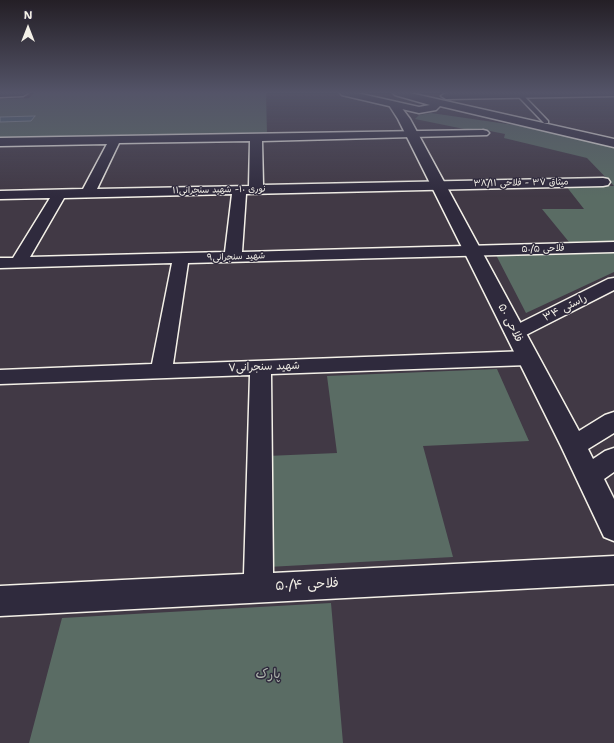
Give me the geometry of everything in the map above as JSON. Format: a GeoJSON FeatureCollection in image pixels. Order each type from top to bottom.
{"type":"FeatureCollection","features":[{"type":"Feature","properties":{"kind":"street","name":"فلاحی ۵۰"},"geometry":{"type":"LineString","coordinates":[[410,128],[412,135],[574,446],[614,528]]}},
{"type":"Feature","properties":{"kind":"street"},"geometry":{"type":"LineString","coordinates":[[548,128],[614,143]]}},
{"type":"Feature","properties":{"kind":"street"},"geometry":{"type":"LineString","coordinates":[[586,131],[614,131]]}},
{"type":"Feature","properties":{"kind":"street"},"geometry":{"type":"LineString","coordinates":[[0,142],[483,134]]}},
{"type":"Feature","properties":{"kind":"street"},"geometry":{"type":"LineString","coordinates":[[256,138],[256,189]]}},
{"type":"Feature","properties":{"kind":"street"},"geometry":{"type":"LineString","coordinates":[[88,192],[115,140]]}},
{"type":"Feature","properties":{"kind":"street","name":"میثاق ۳۷ - فلاحی ۳۸/۱۱"},"geometry":{"type":"LineString","coordinates":[[438,185],[603,182]]}},
{"type":"Feature","properties":{"kind":"street","name":"نوری ۱۰- شهید سنجرانی۱۱"},"geometry":{"type":"LineString","coordinates":[[0,195],[438,185]]}},
{"type":"Feature","properties":{"kind":"street"},"geometry":{"type":"LineString","coordinates":[[233,257],[239,189]]}},
{"type":"Feature","properties":{"kind":"street"},"geometry":{"type":"LineString","coordinates":[[18,263],[60,193]]}},
{"type":"Feature","properties":{"kind":"street","name":"فلاحی ۵۰/۵"},"geometry":{"type":"LineString","coordinates":[[472,251],[614,247]]}},
{"type":"Feature","properties":{"kind":"street","name":"شهید سنجرانی۹"},"geometry":{"type":"LineString","coordinates":[[0,263],[472,251]]}},
{"type":"Feature","properties":{"kind":"street"},"geometry":{"type":"LineString","coordinates":[[161,371],[181,258]]}},
{"type":"Feature","properties":{"kind":"street","name":"راستی ۳۴"},"geometry":{"type":"LineString","coordinates":[[515,333],[614,283]]}},
{"type":"Feature","properties":{"kind":"street","name":"شهید سنجرانی۷"},"geometry":{"type":"LineString","coordinates":[[0,377],[528,358]]}},
{"type":"Feature","properties":{"kind":"street"},"geometry":{"type":"LineString","coordinates":[[258,588],[261,367]]}},
{"type":"Feature","properties":{"kind":"street"},"geometry":{"type":"LineString","coordinates":[[574,446],[614,421]]}},
{"type":"Feature","properties":{"kind":"street"},"geometry":{"type":"LineString","coordinates":[[588,476],[614,458]]}},
{"type":"Feature","properties":{"kind":"street","name":"فلاحی ۵۰/۴"},"geometry":{"type":"LineString","coordinates":[[0,601],[614,570]]}},
{"type":"Feature","properties":{"kind":"green space"},"geometry":{"type":"Polygon","coordinates":[[[0,128],[267,128],[267,134],[0,139],[0,128]]]}},
{"type":"Feature","properties":{"kind":"green space"},"geometry":{"type":"Polygon","coordinates":[[[458,128],[528,128],[614,147],[614,186],[587,158],[504,138],[505,134],[480,129],[469,130],[458,128]]]}},
{"type":"Feature","properties":{"kind":"green space"},"geometry":{"type":"Polygon","coordinates":[[[566,186],[614,186],[614,241],[569,242],[542,209],[584,209],[566,186]]]}},
{"type":"Feature","properties":{"kind":"green space"},"geometry":{"type":"Polygon","coordinates":[[[614,252],[614,272],[526,313],[496,255],[614,252]]]}},
{"type":"Feature","properties":{"kind":"green space"},"geometry":{"type":"Polygon","coordinates":[[[497,369],[529,441],[423,446],[453,557],[268,567],[267,456],[337,453],[327,376],[497,369]]]}},
{"type":"Feature","properties":{"kind":"green space","name":"پارک"},"geometry":{"type":"Polygon","coordinates":[[[331,603],[343,743],[29,743],[62,618],[331,603]]]}}]}
